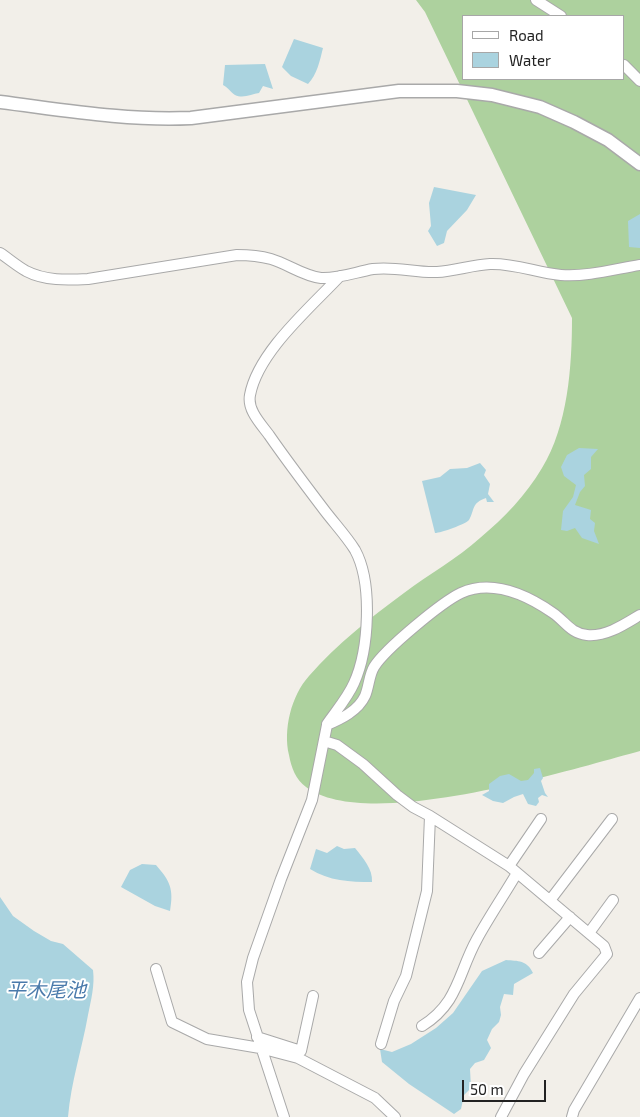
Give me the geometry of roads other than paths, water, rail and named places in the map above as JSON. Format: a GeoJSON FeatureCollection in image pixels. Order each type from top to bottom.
{"type":"FeatureCollection","features":[{"type":"Feature","properties":{"kind":"street"},"geometry":{"type":"LineString","coordinates":[[536,0],[559,15]]}},
{"type":"Feature","properties":{"kind":"street"},"geometry":{"type":"LineString","coordinates":[[625,66],[640,81]]}},
{"type":"Feature","properties":{"kind":"street"},"geometry":{"type":"LineString","coordinates":[[0,102],[134,119],[161,120],[191,118],[399,91],[457,91],[492,95],[540,108],[574,122],[608,140],[640,164]]}},
{"type":"Feature","properties":{"kind":"street"},"geometry":{"type":"LineString","coordinates":[[0,254],[27,272],[47,278],[65,280],[88,279],[237,255],[272,259],[321,278],[374,269],[392,268],[438,272],[489,264],[510,265],[561,275],[640,265]]}},
{"type":"Feature","properties":{"kind":"street"},"geometry":{"type":"LineString","coordinates":[[284,1117],[249,1010],[247,982],[253,958],[275,896],[312,800],[327,725],[354,683],[364,651],[367,622],[366,589],[362,569],[354,550],[253,413],[249,398],[254,379],[276,344],[340,276]]}},
{"type":"Feature","properties":{"kind":"street"},"geometry":{"type":"LineString","coordinates":[[327,725],[346,716],[365,697],[373,667],[395,644],[431,614],[461,593],[487,587],[512,591],[554,614],[571,630],[588,635],[602,634],[640,616]]}},
{"type":"Feature","properties":{"kind":"street"},"geometry":{"type":"LineString","coordinates":[[324,741],[337,744],[413,807],[509,866],[604,946],[608,954],[574,994],[524,1074],[501,1117]]}},
{"type":"Feature","properties":{"kind":"street"},"geometry":{"type":"LineString","coordinates":[[381,1044],[394,1001],[406,976],[427,891],[430,816]]}},
{"type":"Feature","properties":{"kind":"street"},"geometry":{"type":"LineString","coordinates":[[509,866],[541,819]]}},
{"type":"Feature","properties":{"kind":"street"},"geometry":{"type":"LineString","coordinates":[[550,900],[612,819]]}},
{"type":"Feature","properties":{"kind":"street"},"geometry":{"type":"LineString","coordinates":[[422,1026],[444,1008],[455,990],[476,941],[517,873]]}},
{"type":"Feature","properties":{"kind":"street"},"geometry":{"type":"LineString","coordinates":[[589,933],[613,900]]}},
{"type":"Feature","properties":{"kind":"street"},"geometry":{"type":"LineString","coordinates":[[539,953],[570,917]]}},
{"type":"Feature","properties":{"kind":"street"},"geometry":{"type":"LineString","coordinates":[[156,969],[172,1022],[207,1039],[260,1048],[298,1058],[375,1098],[396,1117]]}},
{"type":"Feature","properties":{"kind":"street"},"geometry":{"type":"LineString","coordinates":[[257,1037],[301,1051],[312,996]]}},
{"type":"Feature","properties":{"kind":"street"},"geometry":{"type":"LineString","coordinates":[[572,1117],[574,1110],[640,998]]}},
{"type":"Feature","properties":{"kind":"water"},"geometry":{"type":"Polygon","coordinates":[[[294,39],[323,48],[316,72],[308,84],[291,76],[282,67],[294,39]]]}},
{"type":"Feature","properties":{"kind":"water"},"geometry":{"type":"Polygon","coordinates":[[[265,64],[273,89],[263,86],[259,93],[241,97],[235,95],[223,85],[225,65],[265,64]]]}},
{"type":"Feature","properties":{"kind":"water"},"geometry":{"type":"Polygon","coordinates":[[[434,187],[476,195],[467,210],[447,231],[444,243],[437,246],[428,231],[431,226],[429,203],[434,187]]]}},
{"type":"Feature","properties":{"kind":"water"},"geometry":{"type":"Polygon","coordinates":[[[640,214],[640,248],[629,247],[628,221],[640,214]]]}},
{"type":"Feature","properties":{"kind":"water"},"geometry":{"type":"Polygon","coordinates":[[[579,448],[598,449],[591,457],[591,469],[584,475],[585,486],[580,492],[575,505],[591,510],[590,519],[595,523],[594,531],[599,544],[582,538],[575,528],[567,531],[561,530],[563,511],[573,497],[576,485],[564,476],[561,467],[567,455],[579,448]]]}},
{"type":"Feature","properties":{"kind":"water"},"geometry":{"type":"Polygon","coordinates":[[[480,463],[486,470],[484,475],[490,484],[488,494],[494,502],[487,502],[486,498],[481,500],[474,507],[467,522],[435,533],[422,481],[440,477],[450,469],[467,468],[480,463]]]}},
{"type":"Feature","properties":{"kind":"water"},"geometry":{"type":"Polygon","coordinates":[[[540,768],[543,778],[541,781],[548,797],[542,795],[538,798],[539,802],[536,806],[528,804],[523,794],[503,803],[493,801],[482,795],[489,791],[489,784],[500,776],[509,774],[521,781],[528,780],[534,773],[534,769],[540,768]]]}},
{"type":"Feature","properties":{"kind":"water"},"geometry":{"type":"Polygon","coordinates":[[[337,846],[344,849],[355,848],[369,868],[372,882],[332,878],[310,869],[316,849],[327,853],[337,846]]]}},
{"type":"Feature","properties":{"kind":"water"},"geometry":{"type":"Polygon","coordinates":[[[142,864],[156,865],[168,881],[171,891],[170,911],[155,906],[121,887],[130,870],[142,864]]]}},
{"type":"Feature","properties":{"kind":"water","name":"平木尾池"},"geometry":{"type":"Polygon","coordinates":[[[0,897],[13,916],[51,941],[63,944],[93,970],[86,1028],[68,1117],[0,1117],[0,897]]]}},
{"type":"Feature","properties":{"kind":"water"},"geometry":{"type":"Polygon","coordinates":[[[506,960],[525,963],[533,973],[514,984],[513,995],[504,994],[500,1007],[501,1015],[499,1022],[492,1029],[487,1040],[491,1048],[484,1060],[475,1063],[470,1069],[471,1088],[464,1095],[461,1109],[454,1114],[409,1084],[382,1062],[380,1049],[392,1052],[411,1044],[436,1028],[453,1013],[482,971],[506,960]]]}}]}
